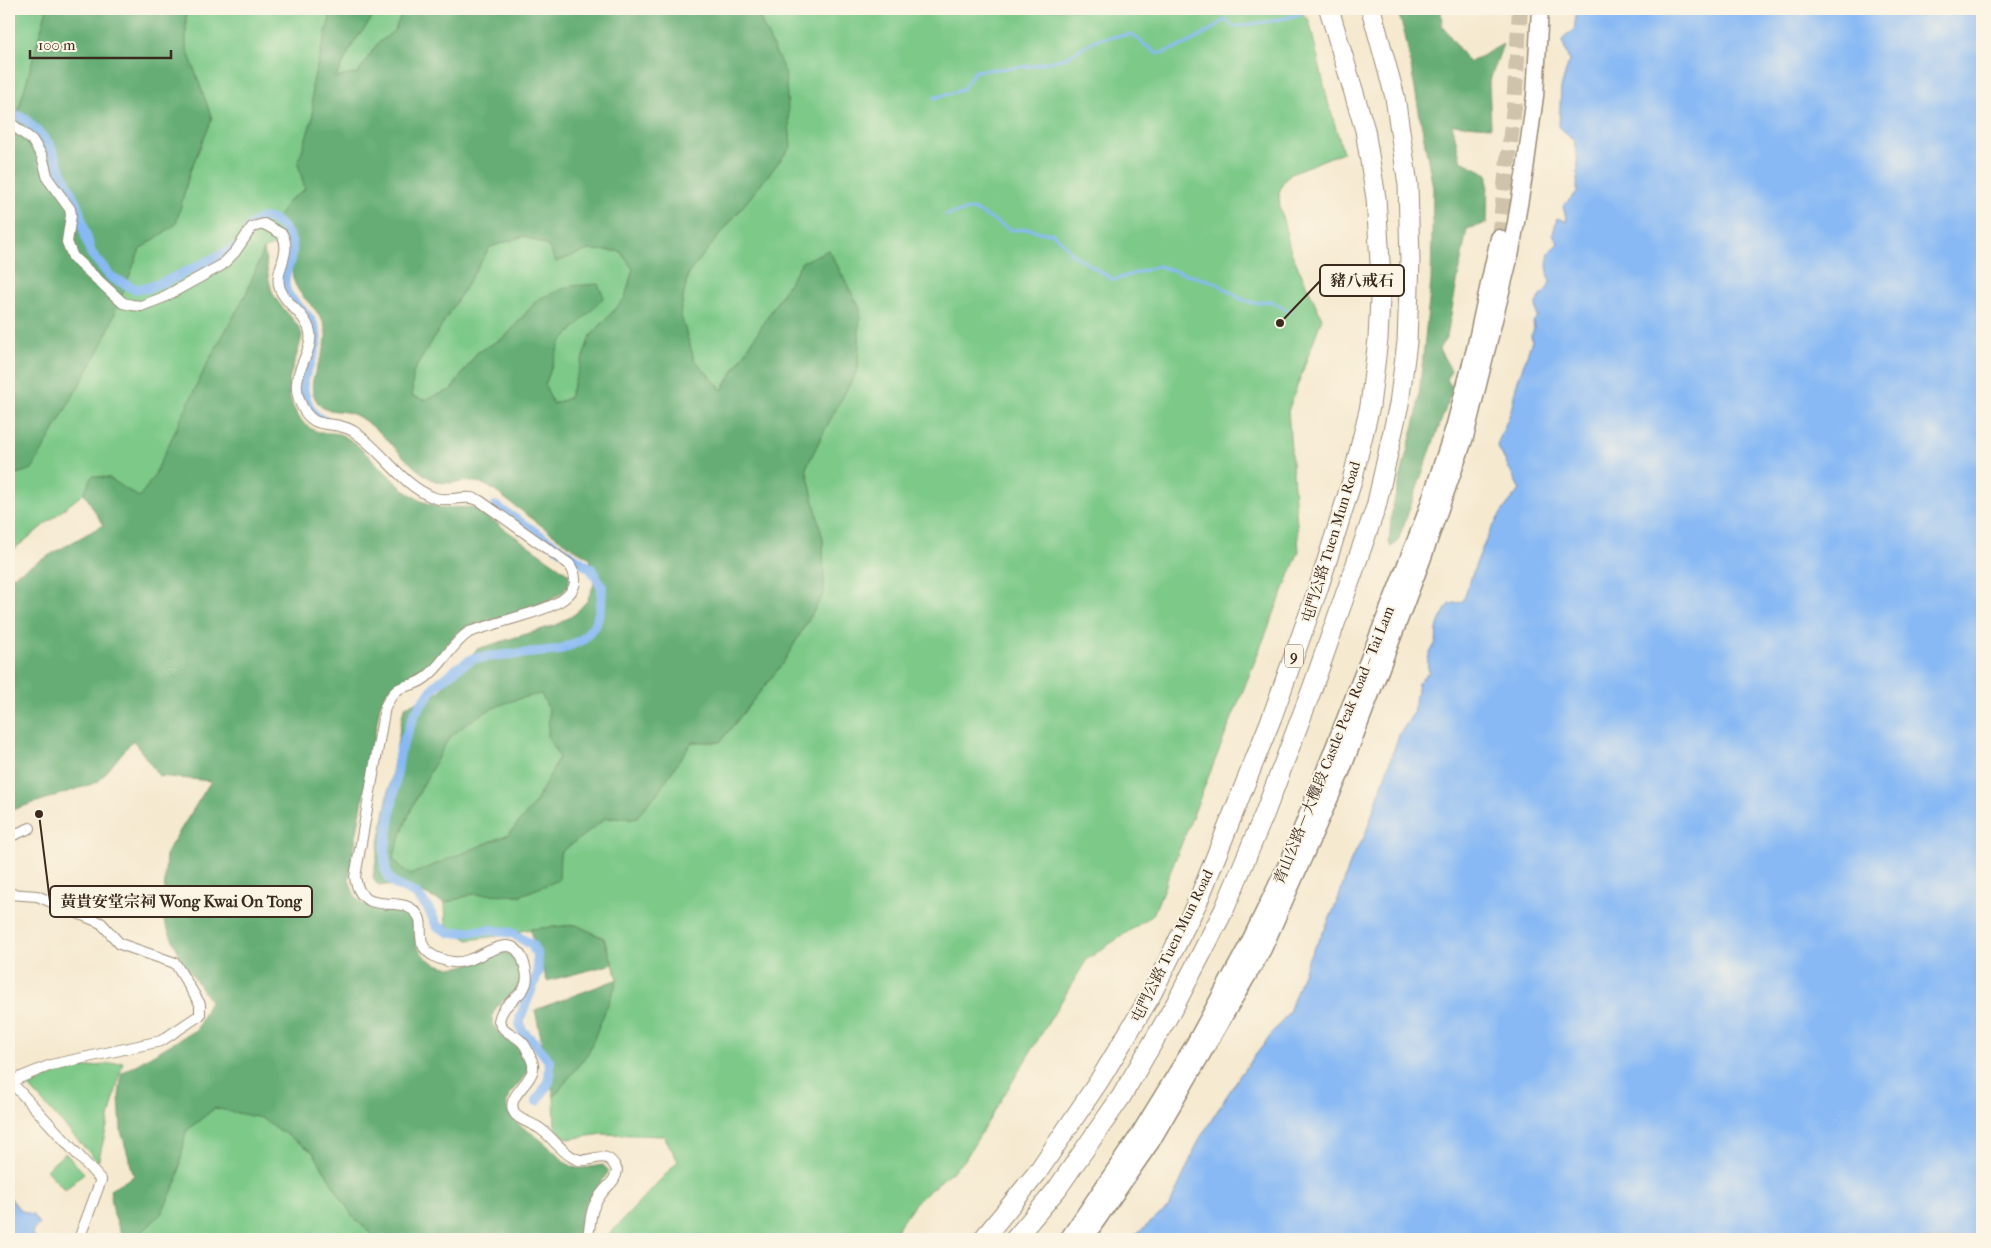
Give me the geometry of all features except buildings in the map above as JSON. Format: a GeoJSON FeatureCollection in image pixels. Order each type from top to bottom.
{"type":"FeatureCollection","features":[{"type":"Feature","properties":{"kind":"highway","name":"屯門公路 Tuen Mun Road"},"geometry":{"type":"LineString","coordinates":[[983,1239],[1037,1173],[1099,1081],[1151,995],[1198,901],[1272,717],[1318,589],[1352,481],[1370,406],[1378,339],[1381,278],[1376,198],[1365,130],[1329,9]]}},
{"type":"Feature","properties":{"kind":"highway","name":"屯門公路 Tuen Mun Road"},"geometry":{"type":"LineString","coordinates":[[1015,1239],[1057,1189],[1121,1097],[1176,1003],[1224,910],[1288,752],[1378,499],[1399,404],[1407,342],[1410,260],[1408,185],[1396,107],[1371,9]]}},
{"type":"Feature","properties":{"kind":"main road"},"geometry":{"type":"LineString","coordinates":[[1415,558],[1465,437],[1511,251],[1535,96],[1540,9]]}},
{"type":"Feature","properties":{"kind":"main road"},"geometry":{"type":"LineString","coordinates":[[1415,558],[1424,519],[1454,428],[1475,348],[1499,238]]}},
{"type":"Feature","properties":{"kind":"main road","name":"青山公路－大欖段 Castle Peak Road – Tai Lam"},"geometry":{"type":"LineString","coordinates":[[1068,1239],[1138,1136],[1194,1043],[1249,943],[1292,854],[1366,671],[1415,558]]}},
{"type":"Feature","properties":{"kind":"main road","name":"青山公路－大欖段 Castle Peak Road – Tai Lam"},"geometry":{"type":"LineString","coordinates":[[1084,1239],[1151,1142],[1263,949],[1340,775],[1415,558]]}},
{"type":"Feature","properties":{"kind":"street"},"geometry":{"type":"LineString","coordinates":[[9,122],[32,140],[42,156],[48,179],[70,209],[67,242],[73,257],[123,303],[141,306],[162,298],[222,265],[235,252],[252,227],[257,224],[264,224],[282,234],[286,247],[279,285],[282,294],[303,318],[310,334],[296,383],[299,401],[306,414],[317,423],[341,426],[351,430],[361,437],[409,483],[425,493],[443,500],[476,498],[561,559],[574,571],[575,582],[571,591],[564,599],[548,608],[469,632],[461,638],[426,678],[400,687],[392,694],[385,706],[355,877],[359,892],[368,900],[378,904],[406,906],[413,910],[421,922],[423,945],[436,958],[463,962],[503,946],[514,948],[519,953],[526,968],[526,984],[523,991],[505,1006],[499,1021],[503,1030],[519,1039],[524,1045],[532,1061],[533,1070],[531,1077],[512,1103],[513,1110],[522,1120],[539,1128],[574,1158],[584,1160],[610,1158],[617,1170],[615,1179],[602,1193],[590,1215],[587,1239]]}},
{"type":"Feature","properties":{"kind":"street"},"geometry":{"type":"LineString","coordinates":[[9,837],[30,828]]}},
{"type":"Feature","properties":{"kind":"street"},"geometry":{"type":"LineString","coordinates":[[9,894],[37,896],[101,923],[120,944],[175,963],[200,1004],[200,1015],[160,1041],[51,1065],[10,1082],[101,1180],[79,1239]]}},
{"type":"Feature","properties":{"kind":"green space"},"geometry":{"type":"Polygon","coordinates":[[[9,9],[47,9],[9,144],[9,9]]]}},
{"type":"Feature","properties":{"kind":"green space"},"geometry":{"type":"Polygon","coordinates":[[[47,9],[186,9],[186,46],[212,119],[190,171],[176,224],[140,249],[103,343],[32,469],[9,476],[9,144],[47,9]]]}},
{"type":"Feature","properties":{"kind":"green space"},"geometry":{"type":"Polygon","coordinates":[[[186,9],[331,9],[312,85],[313,117],[298,163],[305,189],[287,202],[278,219],[291,240],[264,249],[245,296],[207,364],[153,478],[139,498],[109,478],[92,476],[84,493],[13,550],[9,549],[9,476],[32,469],[103,343],[140,249],[176,224],[190,171],[212,119],[186,46],[186,9]]]}},
{"type":"Feature","properties":{"kind":"green space"},"geometry":{"type":"Polygon","coordinates":[[[331,9],[379,9],[354,42],[335,78],[358,73],[377,44],[394,31],[404,9],[755,9],[785,72],[791,147],[688,274],[680,313],[694,359],[722,390],[802,262],[829,250],[860,309],[858,369],[806,468],[823,540],[824,593],[783,663],[720,742],[692,742],[658,792],[636,818],[606,818],[560,853],[559,880],[521,895],[473,894],[445,903],[408,887],[379,885],[373,877],[403,712],[406,706],[437,694],[477,649],[556,625],[575,614],[587,601],[594,584],[590,558],[561,540],[494,490],[480,483],[443,483],[431,479],[421,473],[378,431],[359,417],[350,413],[323,408],[316,399],[312,390],[313,381],[326,342],[326,332],[321,318],[302,296],[295,284],[291,242],[277,219],[287,202],[305,189],[298,163],[313,117],[312,85],[331,9]],[[524,236],[490,247],[413,372],[412,396],[424,400],[451,390],[477,353],[506,336],[538,299],[570,286],[598,284],[604,297],[560,343],[545,385],[553,404],[569,398],[590,337],[625,298],[633,269],[620,251],[588,250],[556,262],[548,246],[524,236]],[[541,694],[516,700],[492,709],[470,721],[446,743],[412,809],[393,859],[410,875],[509,834],[536,802],[559,757],[548,737],[549,709],[541,694]]]}},
{"type":"Feature","properties":{"kind":"green space"},"geometry":{"type":"Polygon","coordinates":[[[379,9],[404,9],[394,31],[377,44],[358,73],[335,79],[354,42],[379,9]]]}},
{"type":"Feature","properties":{"kind":"green space"},"geometry":{"type":"Polygon","coordinates":[[[755,9],[1298,9],[1309,20],[1328,102],[1343,152],[1291,173],[1283,182],[1279,193],[1280,208],[1291,252],[1322,318],[1288,411],[1299,551],[1153,915],[1087,959],[964,1161],[915,1203],[890,1239],[605,1239],[678,1161],[664,1136],[603,1134],[568,1139],[555,1128],[554,1097],[588,1053],[618,979],[604,938],[576,925],[530,929],[505,935],[468,940],[446,924],[445,903],[472,894],[521,895],[558,880],[560,853],[606,818],[636,818],[658,792],[692,742],[720,742],[783,663],[824,593],[823,540],[806,468],[858,369],[860,308],[829,250],[802,262],[722,390],[694,359],[680,313],[688,274],[791,147],[760,15],[755,9]]]}},
{"type":"Feature","properties":{"kind":"green space"},"geometry":{"type":"Polygon","coordinates":[[[1397,9],[1441,9],[1442,25],[1469,63],[1503,44],[1489,83],[1491,127],[1452,124],[1461,161],[1488,174],[1487,223],[1467,229],[1447,336],[1439,349],[1451,370],[1447,380],[1453,388],[1398,541],[1391,547],[1389,542],[1392,510],[1417,413],[1431,282],[1433,188],[1405,34],[1397,9]]]}},
{"type":"Feature","properties":{"kind":"green space"},"geometry":{"type":"Polygon","coordinates":[[[524,236],[548,246],[556,262],[588,250],[620,251],[633,269],[625,298],[590,337],[569,398],[552,404],[545,385],[560,343],[604,297],[538,299],[506,336],[477,353],[451,390],[424,400],[412,396],[413,372],[490,247],[524,236]]]}},
{"type":"Feature","properties":{"kind":"green space"},"geometry":{"type":"Polygon","coordinates":[[[264,249],[269,282],[273,294],[297,325],[302,335],[291,374],[289,392],[291,402],[302,421],[316,431],[339,434],[356,444],[404,490],[421,501],[442,508],[473,507],[569,574],[569,583],[563,592],[542,604],[466,627],[457,633],[423,673],[398,682],[388,690],[380,705],[349,877],[360,902],[368,907],[377,909],[403,911],[410,916],[414,924],[416,944],[430,961],[447,967],[456,967],[464,966],[496,953],[505,952],[513,954],[518,964],[521,983],[495,1009],[493,1015],[495,1028],[520,1050],[527,1062],[526,1073],[509,1097],[508,1111],[516,1122],[569,1165],[588,1168],[603,1165],[609,1171],[587,1201],[582,1213],[577,1239],[377,1239],[353,1217],[313,1152],[261,1118],[215,1108],[186,1131],[177,1181],[161,1214],[135,1239],[123,1239],[114,1215],[110,1190],[134,1176],[121,1131],[119,1096],[122,1073],[197,1029],[210,1001],[183,962],[163,919],[166,853],[211,781],[159,776],[133,740],[98,782],[9,811],[9,578],[103,525],[84,493],[92,476],[109,478],[139,497],[153,478],[207,364],[245,296],[264,249]]]}},
{"type":"Feature","properties":{"kind":"green space"},"geometry":{"type":"Polygon","coordinates":[[[541,693],[549,709],[548,737],[559,757],[536,802],[509,834],[410,875],[393,859],[412,809],[446,743],[470,721],[492,709],[516,699],[541,693]]]}},
{"type":"Feature","properties":{"kind":"green space"},"geometry":{"type":"Polygon","coordinates":[[[576,925],[603,938],[613,964],[547,981],[530,929],[576,925]]]}},
{"type":"Feature","properties":{"kind":"green space"},"geometry":{"type":"Polygon","coordinates":[[[618,979],[588,1053],[554,1097],[535,1010],[618,979]]]}},
{"type":"Feature","properties":{"kind":"green space"},"geometry":{"type":"Polygon","coordinates":[[[123,1062],[98,1162],[29,1087],[41,1074],[123,1062]]]}},
{"type":"Feature","properties":{"kind":"green space"},"geometry":{"type":"Polygon","coordinates":[[[215,1108],[261,1118],[313,1152],[353,1217],[377,1239],[135,1239],[161,1214],[177,1181],[186,1131],[215,1108]]]}},
{"type":"Feature","properties":{"kind":"green space"},"geometry":{"type":"Polygon","coordinates":[[[65,1153],[84,1173],[65,1190],[46,1170],[65,1153]]]}},
{"type":"Feature","properties":{"kind":"water"},"geometry":{"type":"Polygon","coordinates":[[[1577,9],[1982,9],[1982,1239],[1131,1239],[1169,1207],[1200,1138],[1240,1075],[1289,1012],[1308,959],[1325,929],[1339,897],[1352,857],[1364,838],[1399,735],[1413,714],[1418,683],[1429,672],[1428,660],[1436,642],[1440,620],[1449,604],[1462,602],[1486,540],[1501,514],[1520,490],[1497,445],[1511,411],[1516,386],[1532,341],[1533,322],[1537,317],[1536,303],[1546,291],[1550,282],[1547,266],[1549,252],[1558,243],[1553,234],[1557,218],[1567,222],[1563,206],[1577,192],[1578,163],[1574,140],[1559,126],[1561,88],[1569,61],[1562,41],[1566,35],[1574,31],[1577,9]]]}},
{"type":"Feature","properties":{"kind":"water"},"geometry":{"type":"Polygon","coordinates":[[[9,1196],[20,1210],[33,1215],[39,1224],[32,1232],[36,1239],[9,1239],[9,1196]]]}},
{"type":"Feature","properties":{"kind":"waterway"},"geometry":{"type":"LineString","coordinates":[[934,98],[962,90],[975,71],[1031,66],[1065,58],[1097,39],[1132,34],[1158,54],[1194,40],[1226,19],[1234,27],[1277,20],[1302,13]]}},
{"type":"Feature","properties":{"kind":"waterway"},"geometry":{"type":"LineString","coordinates":[[9,112],[25,119],[49,144],[78,208],[91,253],[111,277],[135,289],[148,288],[176,277],[235,248]]}},
{"type":"Feature","properties":{"kind":"waterway"},"geometry":{"type":"LineString","coordinates":[[946,215],[973,209],[1011,230],[1030,229],[1043,233],[1052,233],[1072,254],[1114,280],[1158,266],[1214,282],[1241,299],[1254,303],[1270,301],[1291,312]]}},
{"type":"Feature","properties":{"kind":"waterway"},"geometry":{"type":"LineString","coordinates":[[249,228],[260,219],[271,220],[281,225],[290,237],[292,253],[285,275],[286,291],[310,320],[316,334],[314,352],[303,384],[304,393],[313,413],[326,422]]}},
{"type":"Feature","properties":{"kind":"waterway"},"geometry":{"type":"LineString","coordinates":[[495,506],[591,569],[602,587],[601,606],[596,624],[582,640],[559,650],[474,658],[435,686],[415,713],[400,751],[385,849],[385,868],[389,878],[396,885],[416,894],[428,908],[437,926],[451,933],[490,930],[512,933],[532,945],[537,955],[538,973],[520,1018],[520,1025],[522,1031],[536,1044],[550,1062],[549,1082],[537,1101]]}},
{"type":"Feature","properties":{"kind":"tunnel"},"geometry":{"type":"LineString","coordinates":[[1499,238],[1514,107],[1520,9]]}},
{"type":"Feature","properties":{"kind":"place","name":"豬八戒石"},"geometry":{"type":"Point","coordinates":[1280,323]}},
{"type":"Feature","properties":{"kind":"place","name":"黃貴安堂宗祠 Wong Kwai On Tong"},"geometry":{"type":"Point","coordinates":[39,814]}}]}
